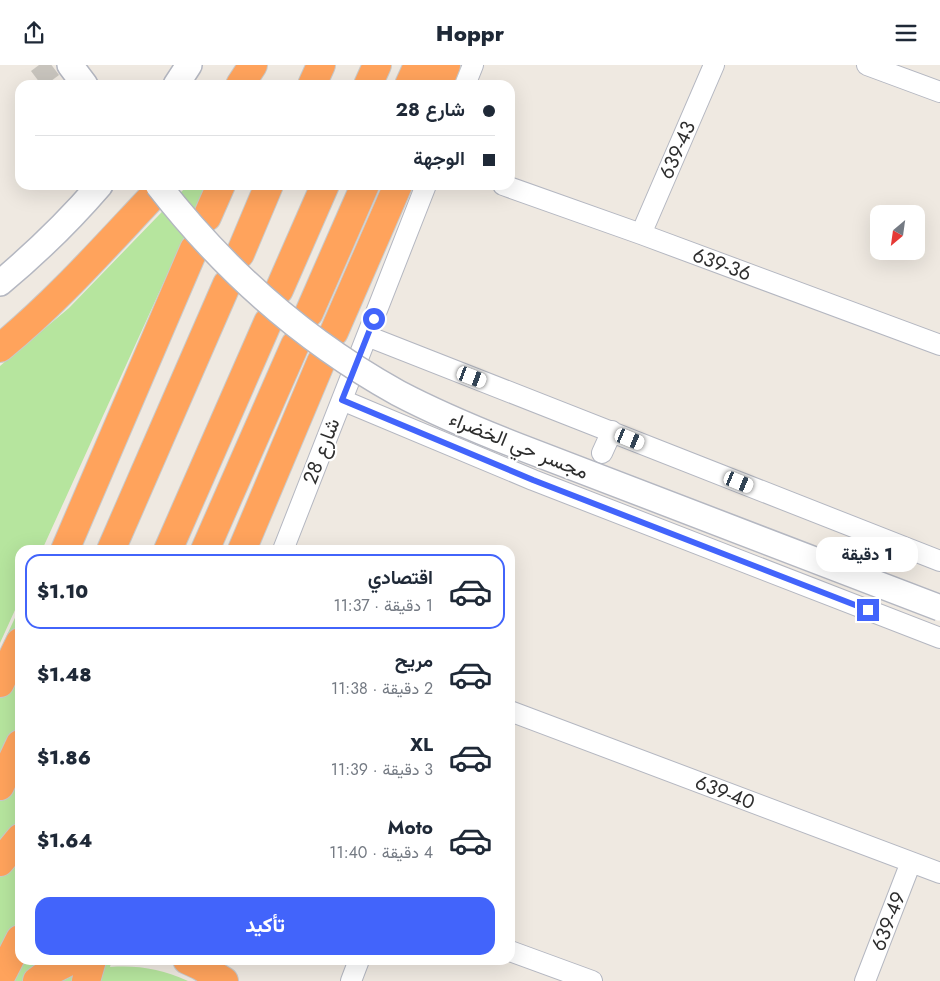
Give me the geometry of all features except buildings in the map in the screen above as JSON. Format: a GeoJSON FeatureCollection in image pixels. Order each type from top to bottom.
{"type":"FeatureCollection","features":[{"type":"Feature","properties":{"kind":"highway"},"geometry":{"type":"LineString","coordinates":[[243,80],[253,65]]}},
{"type":"Feature","properties":{"kind":"highway"},"geometry":{"type":"LineString","coordinates":[[266,80],[272,65]]}},
{"type":"Feature","properties":{"kind":"highway"},"geometry":{"type":"LineString","coordinates":[[314,80],[320,65]]}},
{"type":"Feature","properties":{"kind":"highway"},"geometry":{"type":"LineString","coordinates":[[370,80],[377,65]]}},
{"type":"Feature","properties":{"kind":"highway"},"geometry":{"type":"LineString","coordinates":[[411,80],[418,65]]}},
{"type":"Feature","properties":{"kind":"highway"},"geometry":{"type":"LineString","coordinates":[[440,80],[446,65]]}},
{"type":"Feature","properties":{"kind":"highway"},"geometry":{"type":"LineString","coordinates":[[207,217],[219,190]]}},
{"type":"Feature","properties":{"kind":"highway"},"geometry":{"type":"LineString","coordinates":[[240,255],[267,190]]}},
{"type":"Feature","properties":{"kind":"highway"},"geometry":{"type":"LineString","coordinates":[[279,289],[322,190]]}},
{"type":"Feature","properties":{"kind":"highway"},"geometry":{"type":"LineString","coordinates":[[309,313],[363,190]]}},
{"type":"Feature","properties":{"kind":"highway"},"geometry":{"type":"LineString","coordinates":[[334,332],[396,190]]}},
{"type":"Feature","properties":{"kind":"highway"},"geometry":{"type":"LineString","coordinates":[[0,348],[64,291],[154,192]]}},
{"type":"Feature","properties":{"kind":"highway"},"geometry":{"type":"LineString","coordinates":[[67,545],[194,249]]}},
{"type":"Feature","properties":{"kind":"highway"},"geometry":{"type":"LineString","coordinates":[[113,545],[227,284]]}},
{"type":"Feature","properties":{"kind":"highway"},"geometry":{"type":"LineString","coordinates":[[170,545],[268,322]]}},
{"type":"Feature","properties":{"kind":"highway"},"geometry":{"type":"LineString","coordinates":[[206,545],[295,345]]}},
{"type":"Feature","properties":{"kind":"highway"},"geometry":{"type":"LineString","coordinates":[[244,545],[321,362]]}},
{"type":"Feature","properties":{"kind":"highway"},"geometry":{"type":"LineString","coordinates":[[0,683],[15,652]]}},
{"type":"Feature","properties":{"kind":"highway"},"geometry":{"type":"LineString","coordinates":[[0,786],[15,754]]}},
{"type":"Feature","properties":{"kind":"highway"},"geometry":{"type":"LineString","coordinates":[[0,862],[15,844]]}},
{"type":"Feature","properties":{"kind":"highway"},"geometry":{"type":"LineString","coordinates":[[0,978],[15,949]]}},
{"type":"Feature","properties":{"kind":"highway"},"geometry":{"type":"LineString","coordinates":[[37,981],[60,965]]}},
{"type":"Feature","properties":{"kind":"highway"},"geometry":{"type":"LineString","coordinates":[[86,981],[91,965]]}},
{"type":"Feature","properties":{"kind":"highway"},"geometry":{"type":"LineString","coordinates":[[198,965],[224,981]]}},
{"type":"Feature","properties":{"kind":"street"},"geometry":{"type":"LineString","coordinates":[[70,65],[81,80]]}},
{"type":"Feature","properties":{"kind":"street"},"geometry":{"type":"LineString","coordinates":[[179,80],[189,65]]}},
{"type":"Feature","properties":{"kind":"street"},"geometry":{"type":"LineString","coordinates":[[467,80],[473,65]]}},
{"type":"Feature","properties":{"kind":"street","name":"639-43"},"geometry":{"type":"LineString","coordinates":[[640,234],[714,65]]}},
{"type":"Feature","properties":{"kind":"street"},"geometry":{"type":"LineString","coordinates":[[866,65],[940,92]]}},
{"type":"Feature","properties":{"kind":"street","name":"639-36"},"geometry":{"type":"LineString","coordinates":[[515,189],[940,345]]}},
{"type":"Feature","properties":{"kind":"street"},"geometry":{"type":"LineString","coordinates":[[0,283],[59,230],[95,190]]}},
{"type":"Feature","properties":{"kind":"street","name":"شارع 28"},"geometry":{"type":"LineString","coordinates":[[285,545],[424,190]]}},
{"type":"Feature","properties":{"kind":"street","name":"مجسر حي الخضراء"},"geometry":{"type":"LineString","coordinates":[[154,192],[242,279],[276,309],[325,348],[399,393],[440,414],[502,440],[940,608]]}},
{"type":"Feature","properties":{"kind":"street"},"geometry":{"type":"LineString","coordinates":[[367,335],[940,561]]}},
{"type":"Feature","properties":{"kind":"street"},"geometry":{"type":"LineString","coordinates":[[342,400],[585,491],[940,638]]}},
{"type":"Feature","properties":{"kind":"street"},"geometry":{"type":"LineString","coordinates":[[602,453],[612,431]]}},
{"type":"Feature","properties":{"kind":"street","name":"639-40"},"geometry":{"type":"LineString","coordinates":[[515,713],[940,873]]}},
{"type":"Feature","properties":{"kind":"street","name":"639-49"},"geometry":{"type":"LineString","coordinates":[[865,981],[911,862]]}},
{"type":"Feature","properties":{"kind":"street"},"geometry":{"type":"LineString","coordinates":[[515,953],[592,981]]}},
{"type":"Feature","properties":{"kind":"street"},"geometry":{"type":"LineString","coordinates":[[351,981],[357,965]]}},
{"type":"Feature","properties":{"kind":"green space"},"geometry":{"type":"Polygon","coordinates":[[[183,190],[206,190],[44,545],[15,545],[15,610],[0,643],[0,366],[69,308],[183,190]]]}},
{"type":"Feature","properties":{"kind":"green space"},"geometry":{"type":"Polygon","coordinates":[[[15,618],[15,965],[111,965],[110,967],[150,969],[169,973],[188,981],[0,981],[0,650],[15,618]]]}},
{"type":"Feature","properties":{"kind":"tunnel"},"geometry":{"type":"LineString","coordinates":[[39,65],[50,80]]}},
{"type":"Feature","properties":{"kind":"route"},"geometry":{"type":"LineString","coordinates":[[374,319],[342,400],[533,480],[868,610]]}}]}
